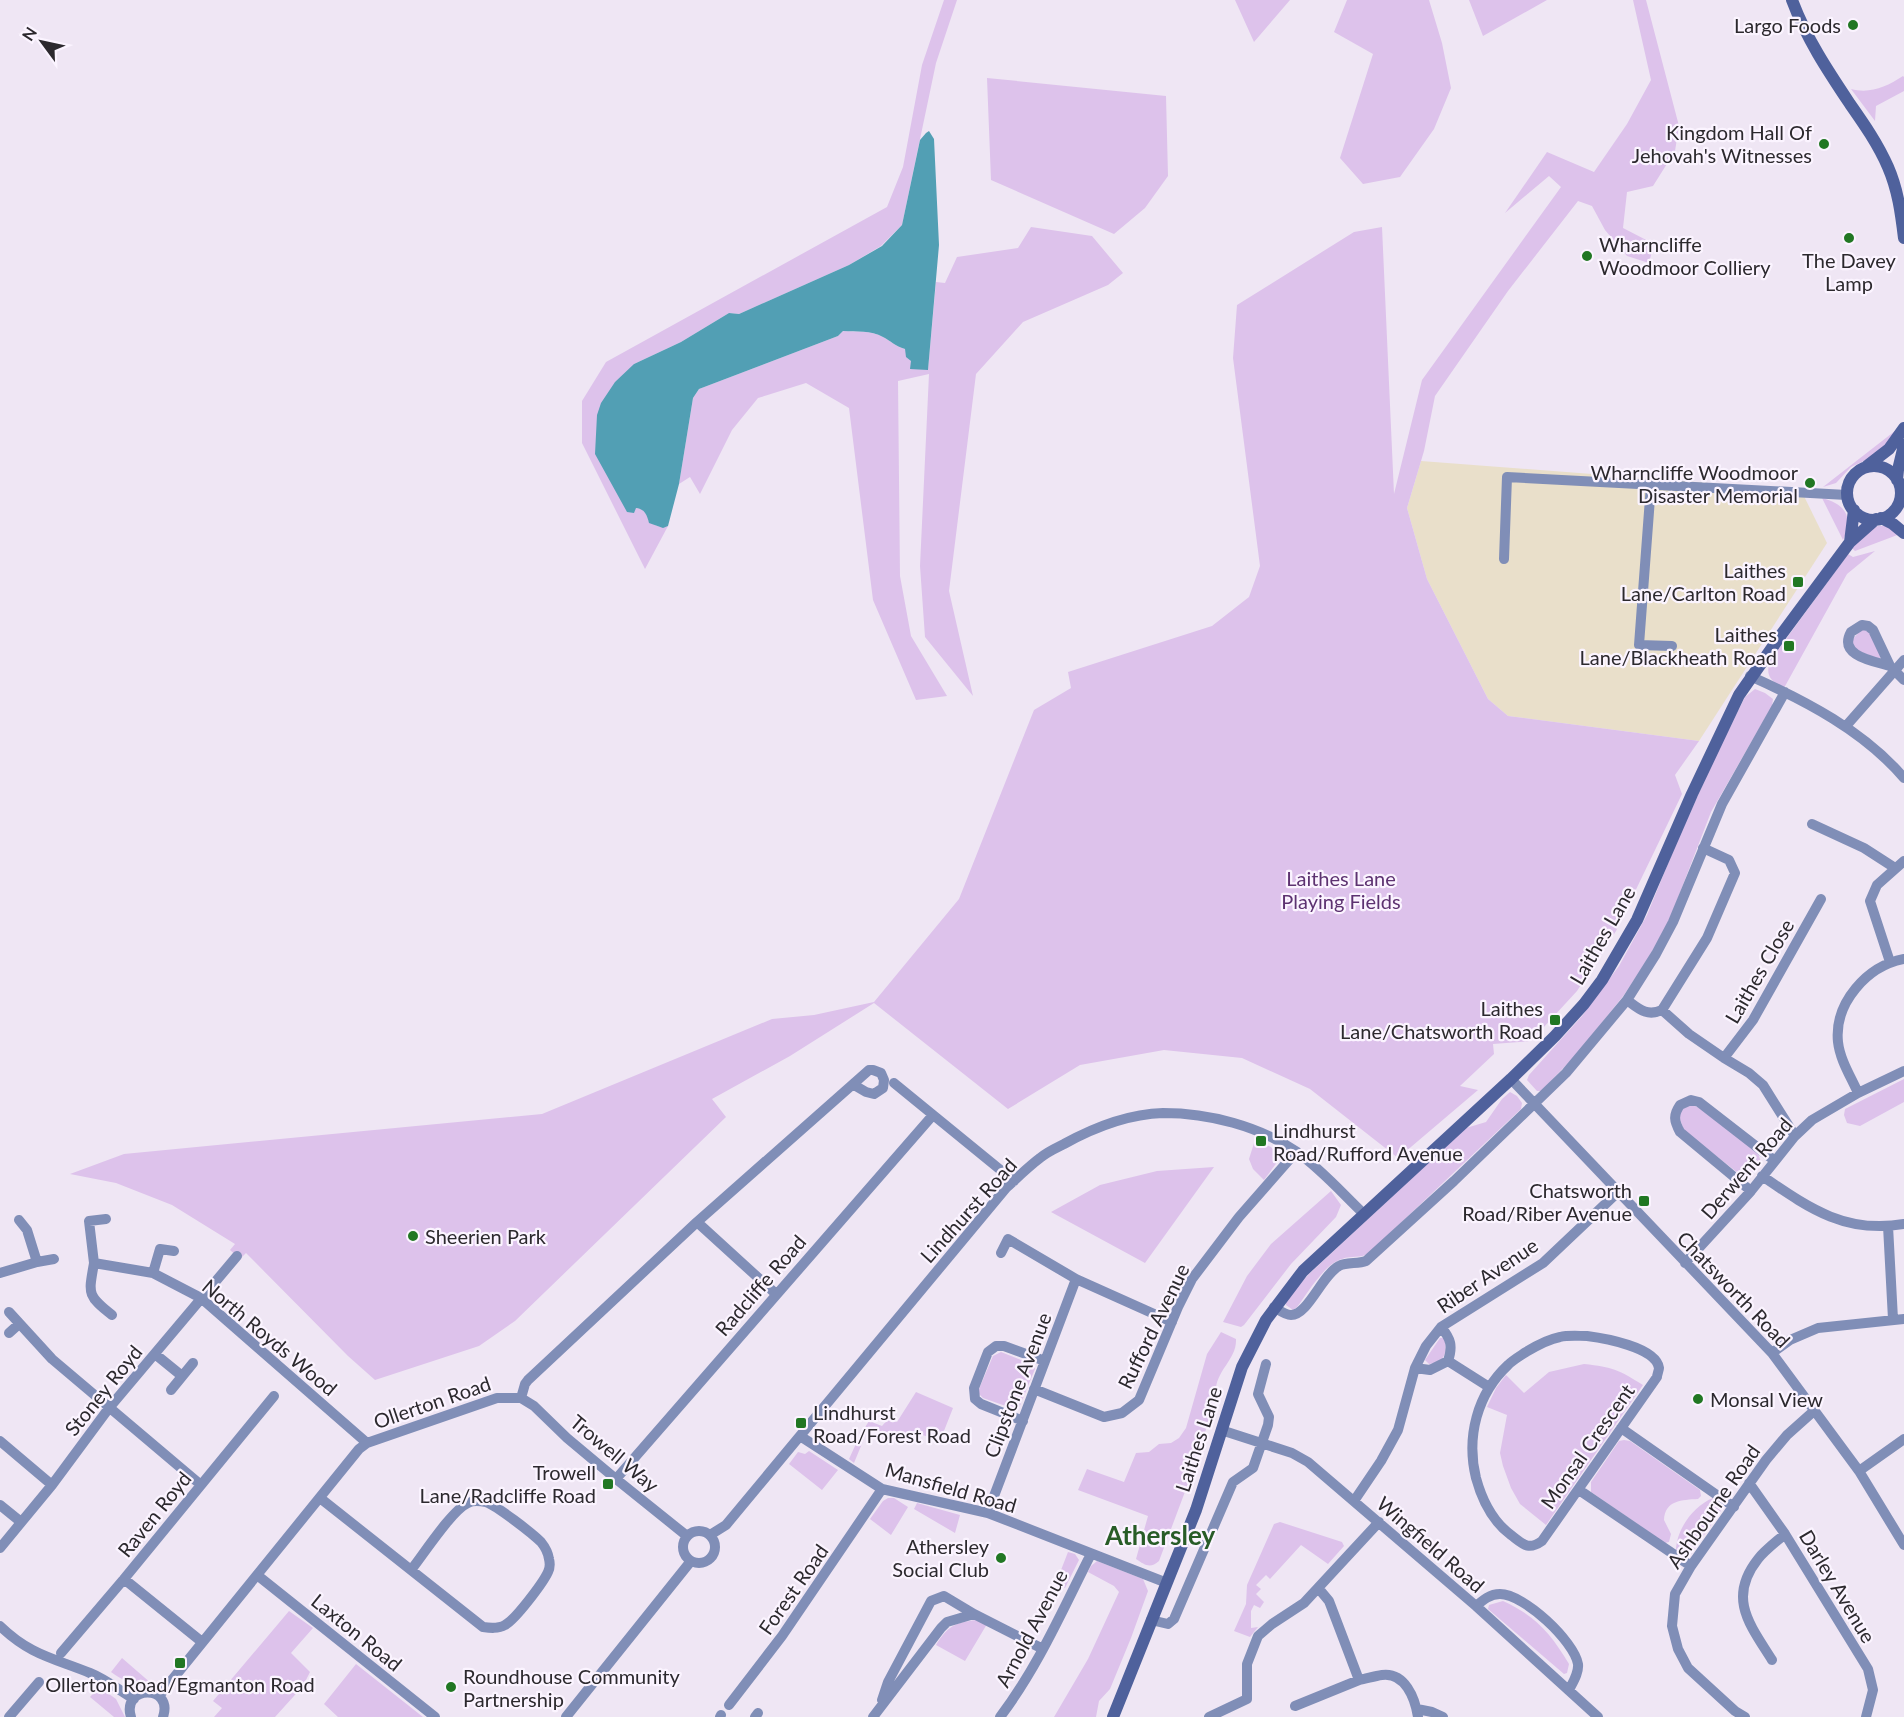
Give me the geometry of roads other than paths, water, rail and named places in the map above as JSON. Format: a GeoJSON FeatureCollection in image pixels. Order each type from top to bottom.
{"type":"FeatureCollection","features":[{"type":"Feature","properties":{"kind":"main road"},"geometry":{"type":"LineString","coordinates":[[1792,0],[1804,30],[1877,144],[1887,165],[1900,204],[1904,238]]}},
{"type":"Feature","properties":{"kind":"main road"},"geometry":{"type":"LineString","coordinates":[[1904,428],[1890,449],[1868,466],[1860,469],[1850,480],[1847,495],[1854,510],[1862,516],[1893,524],[1904,533]]}},
{"type":"Feature","properties":{"kind":"main road"},"geometry":{"type":"LineString","coordinates":[[1878,519],[1889,515],[1899,501],[1901,491],[1898,470],[1904,445]]}},
{"type":"Feature","properties":{"kind":"main road"},"geometry":{"type":"LineString","coordinates":[[1868,466],[1888,470],[1901,491]]}},
{"type":"Feature","properties":{"kind":"main road","name":"Laithes Lane"},"geometry":{"type":"LineString","coordinates":[[1850,542],[1854,510]]}},
{"type":"Feature","properties":{"kind":"main road","name":"Laithes Lane"},"geometry":{"type":"LineString","coordinates":[[1113,1717],[1196,1509],[1249,1351],[1274,1307],[1303,1271],[1511,1079],[1584,1004],[1618,954],[1645,904],[1730,710],[1750,676],[1850,542],[1878,519]]}},
{"type":"Feature","properties":{"kind":"street"},"geometry":{"type":"LineString","coordinates":[[1504,559],[1507,477],[1847,495]]}},
{"type":"Feature","properties":{"kind":"street"},"geometry":{"type":"LineString","coordinates":[[1651,486],[1639,645],[1672,646]]}},
{"type":"Feature","properties":{"kind":"street"},"geometry":{"type":"LineString","coordinates":[[1846,726],[1892,668],[1904,660]]}},
{"type":"Feature","properties":{"kind":"street"},"geometry":{"type":"LineString","coordinates":[[1892,668],[1904,680]]}},
{"type":"Feature","properties":{"kind":"street"},"geometry":{"type":"LineString","coordinates":[[1750,676],[1785,692],[1846,726],[1892,764],[1904,778]]}},
{"type":"Feature","properties":{"kind":"street"},"geometry":{"type":"LineString","coordinates":[[1274,1307],[1286,1314],[1297,1314],[1337,1267],[1366,1261],[1566,1073],[1627,1000],[1673,922],[1722,804],[1785,692]]}},
{"type":"Feature","properties":{"kind":"street"},"geometry":{"type":"LineString","coordinates":[[1812,824],[1900,865],[1877,885],[1870,901],[1890,962]]}},
{"type":"Feature","properties":{"kind":"street"},"geometry":{"type":"LineString","coordinates":[[1627,1000],[1648,1014],[1662,1010],[1707,938],[1735,873],[1729,860],[1703,848]]}},
{"type":"Feature","properties":{"kind":"street","name":"Laithes Close"},"geometry":{"type":"LineString","coordinates":[[1724,1059],[1753,1020],[1821,899]]}},
{"type":"Feature","properties":{"kind":"street"},"geometry":{"type":"LineString","coordinates":[[1858,1094],[1840,1053],[1838,1029],[1840,1019],[1848,1000],[1862,982],[1880,967],[1904,959]]}},
{"type":"Feature","properties":{"kind":"street"},"geometry":{"type":"LineString","coordinates":[[1662,1010],[1689,1034],[1724,1059],[1749,1073],[1763,1085],[1795,1136]]}},
{"type":"Feature","properties":{"kind":"street","name":"Derwent Road"},"geometry":{"type":"LineString","coordinates":[[1685,1263],[1751,1191],[1795,1136],[1812,1120],[1904,1071]]}},
{"type":"Feature","properties":{"kind":"street","name":"Chatsworth Road"},"geometry":{"type":"LineString","coordinates":[[1511,1079],[1772,1353],[1859,1471],[1904,1545]]}},
{"type":"Feature","properties":{"kind":"street"},"geometry":{"type":"LineString","coordinates":[[894,1083],[1014,1181]]}},
{"type":"Feature","properties":{"kind":"street","name":"Ollerton Road"},"geometry":{"type":"LineString","coordinates":[[159,1696],[359,1449],[368,1443],[497,1398],[521,1398],[528,1380],[697,1222],[854,1085]]}},
{"type":"Feature","properties":{"kind":"street"},"geometry":{"type":"LineString","coordinates":[[1751,1191],[1680,1132],[1674,1117],[1680,1105],[1691,1100],[1699,1102],[1775,1161]]}},
{"type":"Feature","properties":{"kind":"street","name":"Lindhurst Road"},"geometry":{"type":"LineString","coordinates":[[710,1535],[726,1525],[1006,1188],[1041,1156],[1079,1135],[1116,1121],[1162,1113],[1231,1122],[1258,1131],[1296,1152],[1329,1179],[1364,1214]]}},
{"type":"Feature","properties":{"kind":"street","name":"Radcliffe Road"},"geometry":{"type":"LineString","coordinates":[[616,1479],[933,1115]]}},
{"type":"Feature","properties":{"kind":"street","name":"Rufford Avenue"},"geometry":{"type":"LineString","coordinates":[[1034,1389],[1104,1417],[1122,1413],[1139,1401],[1192,1279],[1246,1208],[1296,1152]]}},
{"type":"Feature","properties":{"kind":"street"},"geometry":{"type":"LineString","coordinates":[[1762,1176],[1805,1205],[1847,1223],[1888,1226],[1904,1224]]}},
{"type":"Feature","properties":{"kind":"street","name":"Riber Avenue"},"geometry":{"type":"LineString","coordinates":[[1354,1501],[1381,1461],[1398,1430],[1415,1368],[1426,1346],[1442,1327],[1543,1263],[1618,1192]]}},
{"type":"Feature","properties":{"kind":"street"},"geometry":{"type":"LineString","coordinates":[[106,1218],[89,1221],[94,1263],[90,1291],[95,1302],[111,1315]]}},
{"type":"Feature","properties":{"kind":"street"},"geometry":{"type":"LineString","coordinates":[[19,1220],[27,1230],[37,1262]]}},
{"type":"Feature","properties":{"kind":"street"},"geometry":{"type":"LineString","coordinates":[[697,1222],[776,1294]]}},
{"type":"Feature","properties":{"kind":"street"},"geometry":{"type":"LineString","coordinates":[[1772,1353],[1790,1340],[1818,1328],[1899,1319],[1888,1226]]}},
{"type":"Feature","properties":{"kind":"street"},"geometry":{"type":"LineString","coordinates":[[1001,1252],[1008,1239],[1076,1280],[1172,1322]]}},
{"type":"Feature","properties":{"kind":"street"},"geometry":{"type":"LineString","coordinates":[[153,1273],[160,1249],[174,1251]]}},
{"type":"Feature","properties":{"kind":"street","name":"Stoney Royd"},"geometry":{"type":"LineString","coordinates":[[0,1548],[52,1485],[109,1408],[237,1256]]}},
{"type":"Feature","properties":{"kind":"street"},"geometry":{"type":"LineString","coordinates":[[0,1273],[54,1259]]}},
{"type":"Feature","properties":{"kind":"street","name":"North Royds Wood"},"geometry":{"type":"LineString","coordinates":[[94,1263],[153,1273],[201,1298],[368,1443]]}},
{"type":"Feature","properties":{"kind":"street","name":"Clipstone Avenue"},"geometry":{"type":"LineString","coordinates":[[992,1504],[1076,1280]]}},
{"type":"Feature","properties":{"kind":"street"},"geometry":{"type":"LineString","coordinates":[[9,1311],[52,1359],[201,1485]]}},
{"type":"Feature","properties":{"kind":"street"},"geometry":{"type":"LineString","coordinates":[[9,1333],[20,1324]]}},
{"type":"Feature","properties":{"kind":"street"},"geometry":{"type":"LineString","coordinates":[[1415,1368],[1430,1370],[1448,1361],[1452,1351],[1450,1338],[1442,1327]]}},
{"type":"Feature","properties":{"kind":"street","name":"Monsal Crescent"},"geometry":{"type":"LineString","coordinates":[[1587,1336],[1618,1341],[1650,1355],[1659,1369],[1657,1377],[1579,1490],[1542,1541],[1535,1546],[1524,1545],[1506,1532],[1490,1514],[1479,1487],[1472,1462],[1473,1432],[1480,1404],[1489,1387],[1508,1364],[1534,1348],[1559,1337],[1587,1336]]}},
{"type":"Feature","properties":{"kind":"street"},"geometry":{"type":"LineString","coordinates":[[1023,1421],[981,1404],[975,1399],[974,1388],[988,1352],[996,1346],[1005,1346],[1045,1361]]}},
{"type":"Feature","properties":{"kind":"street"},"geometry":{"type":"LineString","coordinates":[[155,1354],[182,1376]]}},
{"type":"Feature","properties":{"kind":"street"},"geometry":{"type":"LineString","coordinates":[[1448,1361],[1489,1387]]}},
{"type":"Feature","properties":{"kind":"street"},"geometry":{"type":"LineString","coordinates":[[171,1390],[193,1363]]}},
{"type":"Feature","properties":{"kind":"street"},"geometry":{"type":"LineString","coordinates":[[1152,1620],[1168,1624],[1174,1619],[1233,1482],[1253,1468],[1269,1417],[1258,1394],[1266,1364]]}},
{"type":"Feature","properties":{"kind":"street","name":"Raven Royd"},"geometry":{"type":"LineString","coordinates":[[57,1657],[274,1396]]}},
{"type":"Feature","properties":{"kind":"street","name":"Trowell Way"},"geometry":{"type":"LineString","coordinates":[[521,1398],[534,1406],[567,1438],[687,1536]]}},
{"type":"Feature","properties":{"kind":"street","name":"Ashbourne Road"},"geometry":{"type":"LineString","coordinates":[[1745,1717],[1735,1711],[1688,1668],[1678,1649],[1672,1626],[1675,1594],[1691,1566],[1749,1483],[1787,1435],[1815,1410]]}},
{"type":"Feature","properties":{"kind":"street"},"geometry":{"type":"LineString","coordinates":[[1621,1428],[1734,1507]]}},
{"type":"Feature","properties":{"kind":"street","name":"Wingfield Road"},"geometry":{"type":"LineString","coordinates":[[1221,1430],[1292,1453],[1308,1462],[1476,1606],[1598,1717]]}},
{"type":"Feature","properties":{"kind":"street","name":"Mansfield Road"},"geometry":{"type":"LineString","coordinates":[[800,1436],[882,1490],[988,1513],[1167,1583]]}},
{"type":"Feature","properties":{"kind":"street"},"geometry":{"type":"LineString","coordinates":[[1859,1471],[1904,1439]]}},
{"type":"Feature","properties":{"kind":"street"},"geometry":{"type":"LineString","coordinates":[[0,1441],[52,1485]]}},
{"type":"Feature","properties":{"kind":"street","name":"Darley Avenue"},"geometry":{"type":"LineString","coordinates":[[1749,1483],[1785,1534],[1868,1669],[1873,1690],[1866,1717]]}},
{"type":"Feature","properties":{"kind":"street","name":"Forest Road"},"geometry":{"type":"LineString","coordinates":[[729,1705],[782,1636],[882,1490]]}},
{"type":"Feature","properties":{"kind":"street"},"geometry":{"type":"LineString","coordinates":[[1579,1490],[1691,1566]]}},
{"type":"Feature","properties":{"kind":"street"},"geometry":{"type":"LineString","coordinates":[[320,1498],[483,1627],[503,1627],[512,1621],[545,1578],[549,1569],[549,1558],[540,1541],[497,1508],[477,1501],[467,1503],[457,1511],[411,1570]]}},
{"type":"Feature","properties":{"kind":"street"},"geometry":{"type":"LineString","coordinates":[[0,1505],[21,1522]]}},
{"type":"Feature","properties":{"kind":"street"},"geometry":{"type":"LineString","coordinates":[[1209,1717],[1247,1699],[1247,1664],[1258,1636],[1318,1589],[1379,1522]]}},
{"type":"Feature","properties":{"kind":"street"},"geometry":{"type":"LineString","coordinates":[[699,1531],[710,1535],[714,1546],[711,1557],[702,1562],[690,1561],[683,1550],[687,1536],[699,1531]]}},
{"type":"Feature","properties":{"kind":"street"},"geometry":{"type":"LineString","coordinates":[[1772,1660],[1751,1627],[1744,1609],[1742,1592],[1748,1574],[1758,1558],[1785,1534]]}},
{"type":"Feature","properties":{"kind":"street","name":"Arnold Avenue"},"geometry":{"type":"LineString","coordinates":[[1000,1717],[1011,1703],[1043,1649],[1091,1554]]}},
{"type":"Feature","properties":{"kind":"street"},"geometry":{"type":"LineString","coordinates":[[566,1717],[690,1561]]}},
{"type":"Feature","properties":{"kind":"street","name":"Laxton Road"},"geometry":{"type":"LineString","coordinates":[[257,1575],[435,1717]]}},
{"type":"Feature","properties":{"kind":"street"},"geometry":{"type":"LineString","coordinates":[[124,1579],[202,1642]]}},
{"type":"Feature","properties":{"kind":"street"},"geometry":{"type":"LineString","coordinates":[[1318,1589],[1329,1600],[1359,1680]]}},
{"type":"Feature","properties":{"kind":"street"},"geometry":{"type":"LineString","coordinates":[[1476,1606],[1489,1596],[1501,1594],[1514,1598],[1536,1611],[1552,1625],[1567,1643],[1578,1664],[1576,1677],[1569,1690]]}},
{"type":"Feature","properties":{"kind":"street"},"geometry":{"type":"LineString","coordinates":[[875,1714],[888,1682],[931,1602],[944,1596],[1043,1649]]}},
{"type":"Feature","properties":{"kind":"street"},"geometry":{"type":"LineString","coordinates":[[875,1714],[941,1628],[947,1622],[974,1614]]}},
{"type":"Feature","properties":{"kind":"street"},"geometry":{"type":"LineString","coordinates":[[0,1626],[11,1637],[36,1653],[57,1657],[92,1674],[134,1699]]}},
{"type":"Feature","properties":{"kind":"street"},"geometry":{"type":"LineString","coordinates":[[1294,1706],[1359,1680],[1383,1674],[1395,1676],[1404,1683],[1413,1695],[1417,1713],[1432,1712],[1443,1717]]}},
{"type":"Feature","properties":{"kind":"street"},"geometry":{"type":"LineString","coordinates":[[9,1717],[39,1682]]}},
{"type":"Feature","properties":{"kind":"street"},"geometry":{"type":"LineString","coordinates":[[131,1717],[130,1710],[134,1699],[143,1692],[149,1692],[159,1696],[165,1708],[163,1717]]}},
{"type":"Feature","properties":{"kind":"water"},"geometry":{"type":"Polygon","coordinates":[[[929,131],[934,139],[939,245],[928,370],[910,369],[911,361],[906,357],[905,349],[878,335],[868,332],[843,331],[838,336],[699,389],[693,398],[679,484],[668,526],[663,528],[649,523],[642,510],[636,508],[634,513],[627,512],[595,454],[597,415],[601,403],[615,382],[634,364],[681,342],[729,313],[739,314],[849,265],[882,246],[902,225],[920,140],[929,131]]]}},
{"type":"Feature","properties":{"kind":"place","name":"Largo Foods"},"geometry":{"type":"Point","coordinates":[1853,25]}},
{"type":"Feature","properties":{"kind":"place","name":"Kingdom Hall Of Jehovah's Witnesses"},"geometry":{"type":"Point","coordinates":[1824,144]}},
{"type":"Feature","properties":{"kind":"place","name":"The Davey Lamp"},"geometry":{"type":"Point","coordinates":[1849,238]}},
{"type":"Feature","properties":{"kind":"place","name":"Wharncliffe Woodmoor Colliery"},"geometry":{"type":"Point","coordinates":[1587,256]}},
{"type":"Feature","properties":{"kind":"place","name":"Wharncliffe Woodmoor Disaster Memorial"},"geometry":{"type":"Point","coordinates":[1810,483]}},
{"type":"Feature","properties":{"kind":"place","name":"Laithes Lane/Carlton Road"},"geometry":{"type":"Point","coordinates":[1798,582]}},
{"type":"Feature","properties":{"kind":"place","name":"Laithes Lane/Blackheath Road"},"geometry":{"type":"Point","coordinates":[1789,646]}},
{"type":"Feature","properties":{"kind":"place","name":"Laithes Lane/Chatsworth Road"},"geometry":{"type":"Point","coordinates":[1555,1020]}},
{"type":"Feature","properties":{"kind":"place","name":"Lindhurst Road/Rufford Avenue"},"geometry":{"type":"Point","coordinates":[1261,1141]}},
{"type":"Feature","properties":{"kind":"place","name":"Chatsworth Road/Riber Avenue"},"geometry":{"type":"Point","coordinates":[1644,1201]}},
{"type":"Feature","properties":{"kind":"place","name":"Sheerien Park"},"geometry":{"type":"Point","coordinates":[413,1236]}},
{"type":"Feature","properties":{"kind":"place","name":"Monsal View"},"geometry":{"type":"Point","coordinates":[1698,1399]}},
{"type":"Feature","properties":{"kind":"place","name":"Lindhurst Road/Forest Road"},"geometry":{"type":"Point","coordinates":[801,1423]}},
{"type":"Feature","properties":{"kind":"place","name":"Trowell Lane/Radcliffe Road"},"geometry":{"type":"Point","coordinates":[608,1484]}},
{"type":"Feature","properties":{"kind":"place","name":"Athersley Social Club"},"geometry":{"type":"Point","coordinates":[1001,1558]}},
{"type":"Feature","properties":{"kind":"place","name":"Ollerton Road/Egmanton Road"},"geometry":{"type":"Point","coordinates":[180,1663]}},
{"type":"Feature","properties":{"kind":"place","name":"Roundhouse Community Partnership"},"geometry":{"type":"Point","coordinates":[451,1687]}},
{"type":"Feature","properties":{"kind":"district","name":"Athersley"},"geometry":{"type":"Point","coordinates":[1160,1535]}},
{"type":"Feature","properties":{"kind":"park label","name":"Laithes Lane Playing Fields"},"geometry":{"type":"Point","coordinates":[1341,890]}}]}
